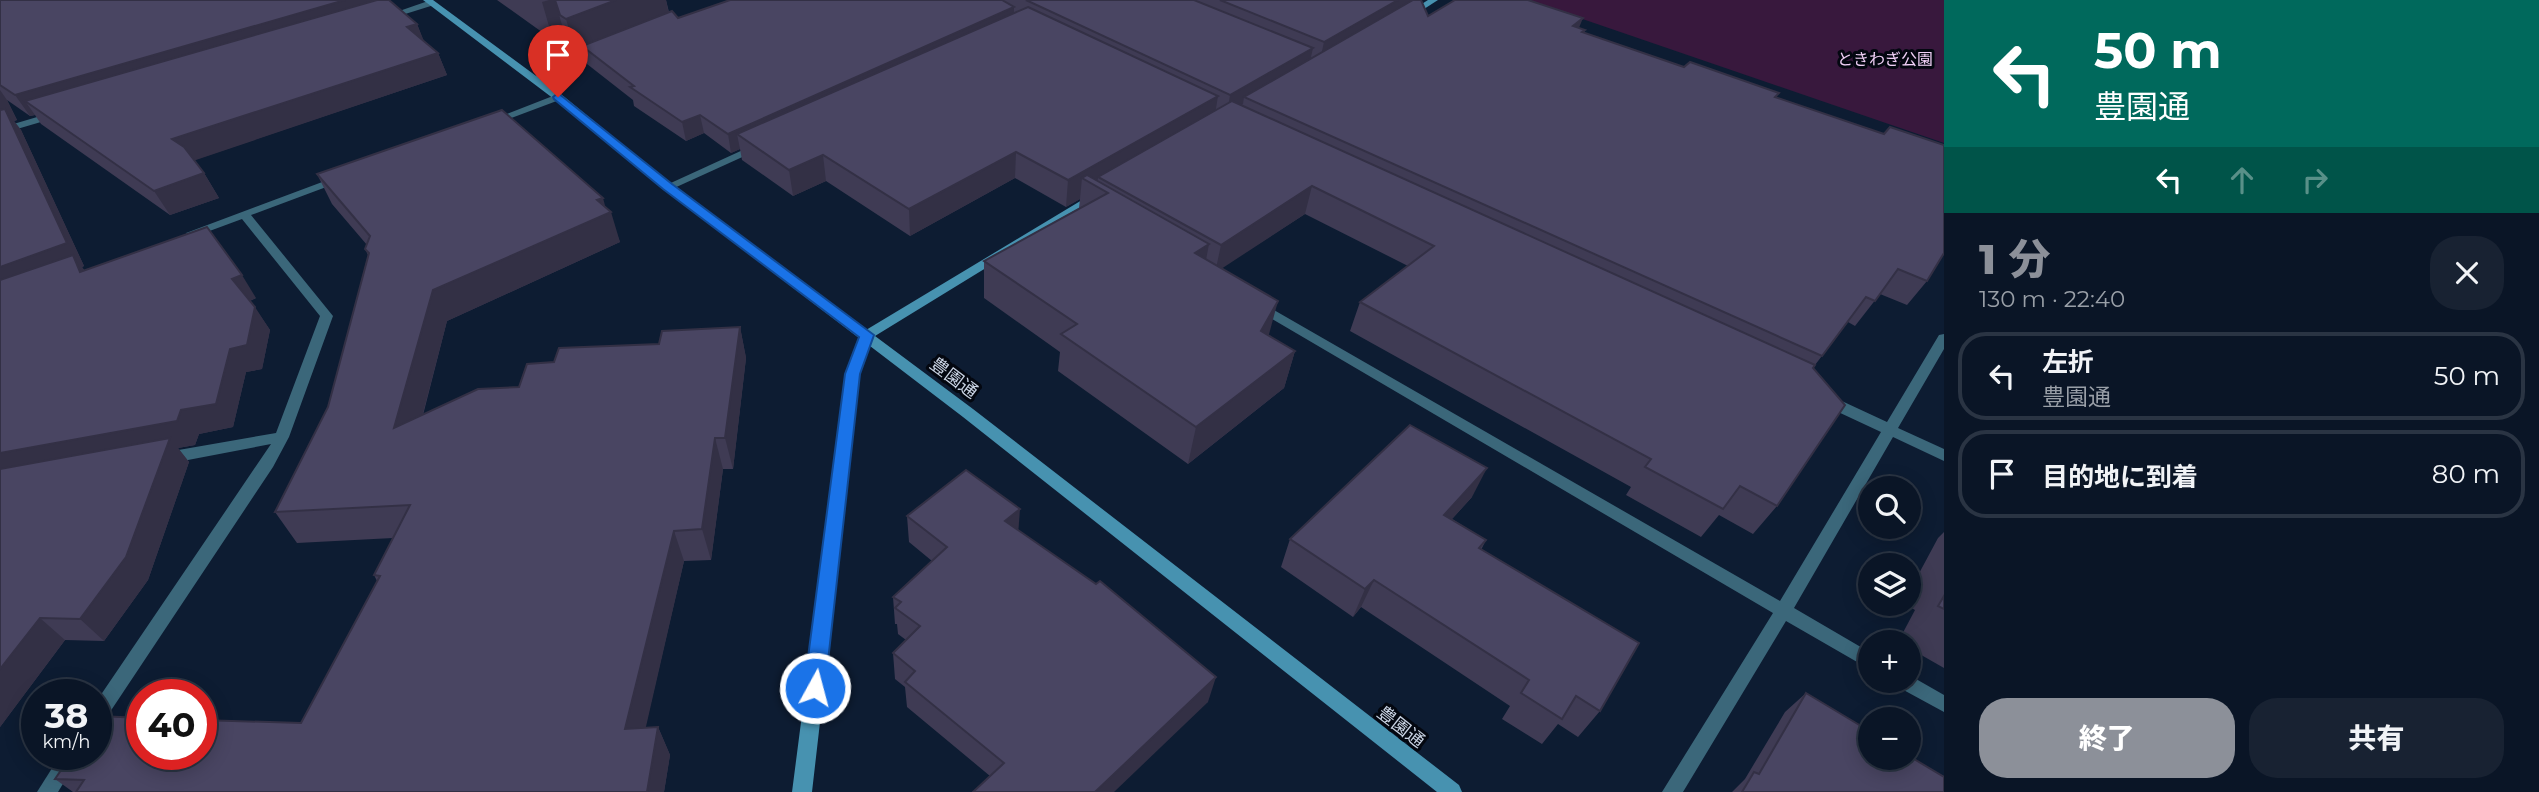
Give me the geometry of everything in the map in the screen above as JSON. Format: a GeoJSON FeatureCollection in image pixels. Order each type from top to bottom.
{"type":"FeatureCollection","features":[{"type":"Feature","properties":{"kind":"street"},"geometry":{"type":"LineString","coordinates":[[1389,26],[1434,0]]}},
{"type":"Feature","properties":{"kind":"street"},"geometry":{"type":"LineString","coordinates":[[374,20],[429,1]]}},
{"type":"Feature","properties":{"kind":"street","name":"豊園通"},"geometry":{"type":"LineString","coordinates":[[429,1],[558,97],[668,187],[867,335],[1452,792]]}},
{"type":"Feature","properties":{"kind":"street"},"geometry":{"type":"LineString","coordinates":[[533,79],[609,49]]}},
{"type":"Feature","properties":{"kind":"street"},"geometry":{"type":"LineString","coordinates":[[475,128],[558,97]]}},
{"type":"Feature","properties":{"kind":"street"},"geometry":{"type":"LineString","coordinates":[[0,131],[67,111]]}},
{"type":"Feature","properties":{"kind":"street"},"geometry":{"type":"LineString","coordinates":[[668,187],[767,142]]}},
{"type":"Feature","properties":{"kind":"street"},"geometry":{"type":"LineString","coordinates":[[180,238],[359,171]]}},
{"type":"Feature","properties":{"kind":"street"},"geometry":{"type":"LineString","coordinates":[[802,792],[853,374],[867,335],[1089,207],[1108,190]]}},
{"type":"Feature","properties":{"kind":"street"},"geometry":{"type":"LineString","coordinates":[[112,694],[260,475],[282,437],[327,316],[244,214]]}},
{"type":"Feature","properties":{"kind":"street"},"geometry":{"type":"LineString","coordinates":[[1252,302],[1858,654]]}},
{"type":"Feature","properties":{"kind":"street"},"geometry":{"type":"LineString","coordinates":[[1672,792],[1783,611],[1944,338]]}},
{"type":"Feature","properties":{"kind":"street"},"geometry":{"type":"LineString","coordinates":[[1815,395],[1944,455]]}},
{"type":"Feature","properties":{"kind":"street"},"geometry":{"type":"LineString","coordinates":[[148,461],[282,437]]}},
{"type":"Feature","properties":{"kind":"street"},"geometry":{"type":"LineString","coordinates":[[1921,691],[1944,704]]}},
{"type":"Feature","properties":{"kind":"street"},"geometry":{"type":"LineString","coordinates":[[47,792],[61,770]]}},
{"type":"Feature","properties":{"kind":"green space","name":"ときわぎ公園"},"geometry":{"type":"Polygon","coordinates":[[[1527,0],[1944,0],[1944,143],[1527,0]]]}},
{"type":"Feature","properties":{"kind":"building"},"geometry":{"type":"Polygon","coordinates":[[[0,0],[345,0],[15,95],[0,85],[0,0]]]}},
{"type":"Feature","properties":{"kind":"building"},"geometry":{"type":"Polygon","coordinates":[[[377,0],[389,0],[417,24],[407,27],[438,53],[172,139],[184,147],[204,173],[154,191],[25,101],[377,0]]]}},
{"type":"Feature","properties":{"kind":"building"},"geometry":{"type":"Polygon","coordinates":[[[555,0],[616,0],[566,19],[560,15],[555,0]]]}},
{"type":"Feature","properties":{"kind":"building"},"geometry":{"type":"Polygon","coordinates":[[[730,0],[1002,0],[1014,7],[728,134],[700,115],[682,122],[630,87],[634,86],[582,46],[672,11],[678,18],[730,0]]]}},
{"type":"Feature","properties":{"kind":"building"},"geometry":{"type":"Polygon","coordinates":[[[1026,0],[1194,0],[1313,48],[1230,95],[1026,0]]]}},
{"type":"Feature","properties":{"kind":"building"},"geometry":{"type":"Polygon","coordinates":[[[1220,0],[1398,0],[1324,42],[1220,0]]]}},
{"type":"Feature","properties":{"kind":"building"},"geometry":{"type":"Polygon","coordinates":[[[1413,0],[1421,0],[1428,16],[1455,0],[1528,0],[1583,18],[1573,26],[1585,30],[1582,32],[1684,67],[1690,62],[1779,93],[1775,97],[1884,134],[1890,127],[1944,145],[1944,253],[1927,281],[1898,269],[1875,301],[1866,297],[1822,356],[1244,97],[1413,0]]]}},
{"type":"Feature","properties":{"kind":"building"},"geometry":{"type":"Polygon","coordinates":[[[1028,7],[1218,96],[1068,180],[1016,152],[909,209],[823,155],[789,170],[737,134],[1028,7]]]}},
{"type":"Feature","properties":{"kind":"building"},"geometry":{"type":"Polygon","coordinates":[[[1232,101],[1815,365],[1813,368],[1845,405],[1777,506],[1740,486],[1723,509],[1645,467],[1651,459],[1360,302],[1434,246],[1312,186],[1221,245],[1098,177],[1232,101]]]}},
{"type":"Feature","properties":{"kind":"building"},"geometry":{"type":"Polygon","coordinates":[[[5,109],[67,243],[0,267],[0,110],[5,109]]]}},
{"type":"Feature","properties":{"kind":"building"},"geometry":{"type":"Polygon","coordinates":[[[502,110],[603,198],[597,200],[611,212],[433,290],[394,428],[478,389],[519,387],[527,364],[554,362],[559,348],[659,344],[662,331],[740,327],[725,438],[715,438],[702,529],[674,531],[625,729],[658,727],[647,792],[76,792],[84,780],[55,779],[61,770],[112,770],[112,717],[126,717],[126,770],[217,770],[217,720],[301,723],[380,576],[374,575],[410,505],[275,512],[328,407],[369,253],[365,249],[370,236],[317,174],[502,110]]]}},
{"type":"Feature","properties":{"kind":"building"},"geometry":{"type":"Polygon","coordinates":[[[1087,175],[1209,244],[1195,253],[1278,301],[1261,331],[1295,351],[1196,427],[1061,334],[1077,324],[984,261],[1108,193],[1082,178],[1087,175]]]}},
{"type":"Feature","properties":{"kind":"building"},"geometry":{"type":"Polygon","coordinates":[[[207,227],[242,275],[232,279],[255,307],[247,345],[230,349],[216,404],[181,410],[177,421],[0,453],[0,280],[73,255],[80,272],[207,227]]]}},
{"type":"Feature","properties":{"kind":"building"},"geometry":{"type":"Polygon","coordinates":[[[1410,425],[1487,468],[1444,515],[1486,540],[1479,548],[1639,643],[1600,711],[1576,696],[1562,719],[1521,693],[1529,680],[1374,580],[1365,589],[1290,539],[1410,425]]]}},
{"type":"Feature","properties":{"kind":"building"},"geometry":{"type":"Polygon","coordinates":[[[170,438],[126,557],[80,619],[40,618],[0,669],[0,469],[170,438]]]}},
{"type":"Feature","properties":{"kind":"building"},"geometry":{"type":"Polygon","coordinates":[[[966,470],[1020,509],[1005,521],[1096,584],[1100,581],[1216,677],[1095,792],[973,792],[1004,763],[905,682],[915,671],[893,653],[920,626],[895,608],[901,602],[893,597],[947,547],[907,516],[966,470]]]}},
{"type":"Feature","properties":{"kind":"building"},"geometry":{"type":"Polygon","coordinates":[[[1944,596],[1944,609],[1938,606],[1944,596]]]}},
{"type":"Feature","properties":{"kind":"building"},"geometry":{"type":"Polygon","coordinates":[[[1806,693],[1858,724],[1858,770],[1921,770],[1921,763],[1944,777],[1944,792],[1742,792],[1754,772],[1759,774],[1806,693]]]}},
{"type":"Feature","properties":{"kind":"route"},"geometry":{"type":"LineString","coordinates":[[558,97],[668,187],[867,335],[853,374],[815,688]]}}]}
